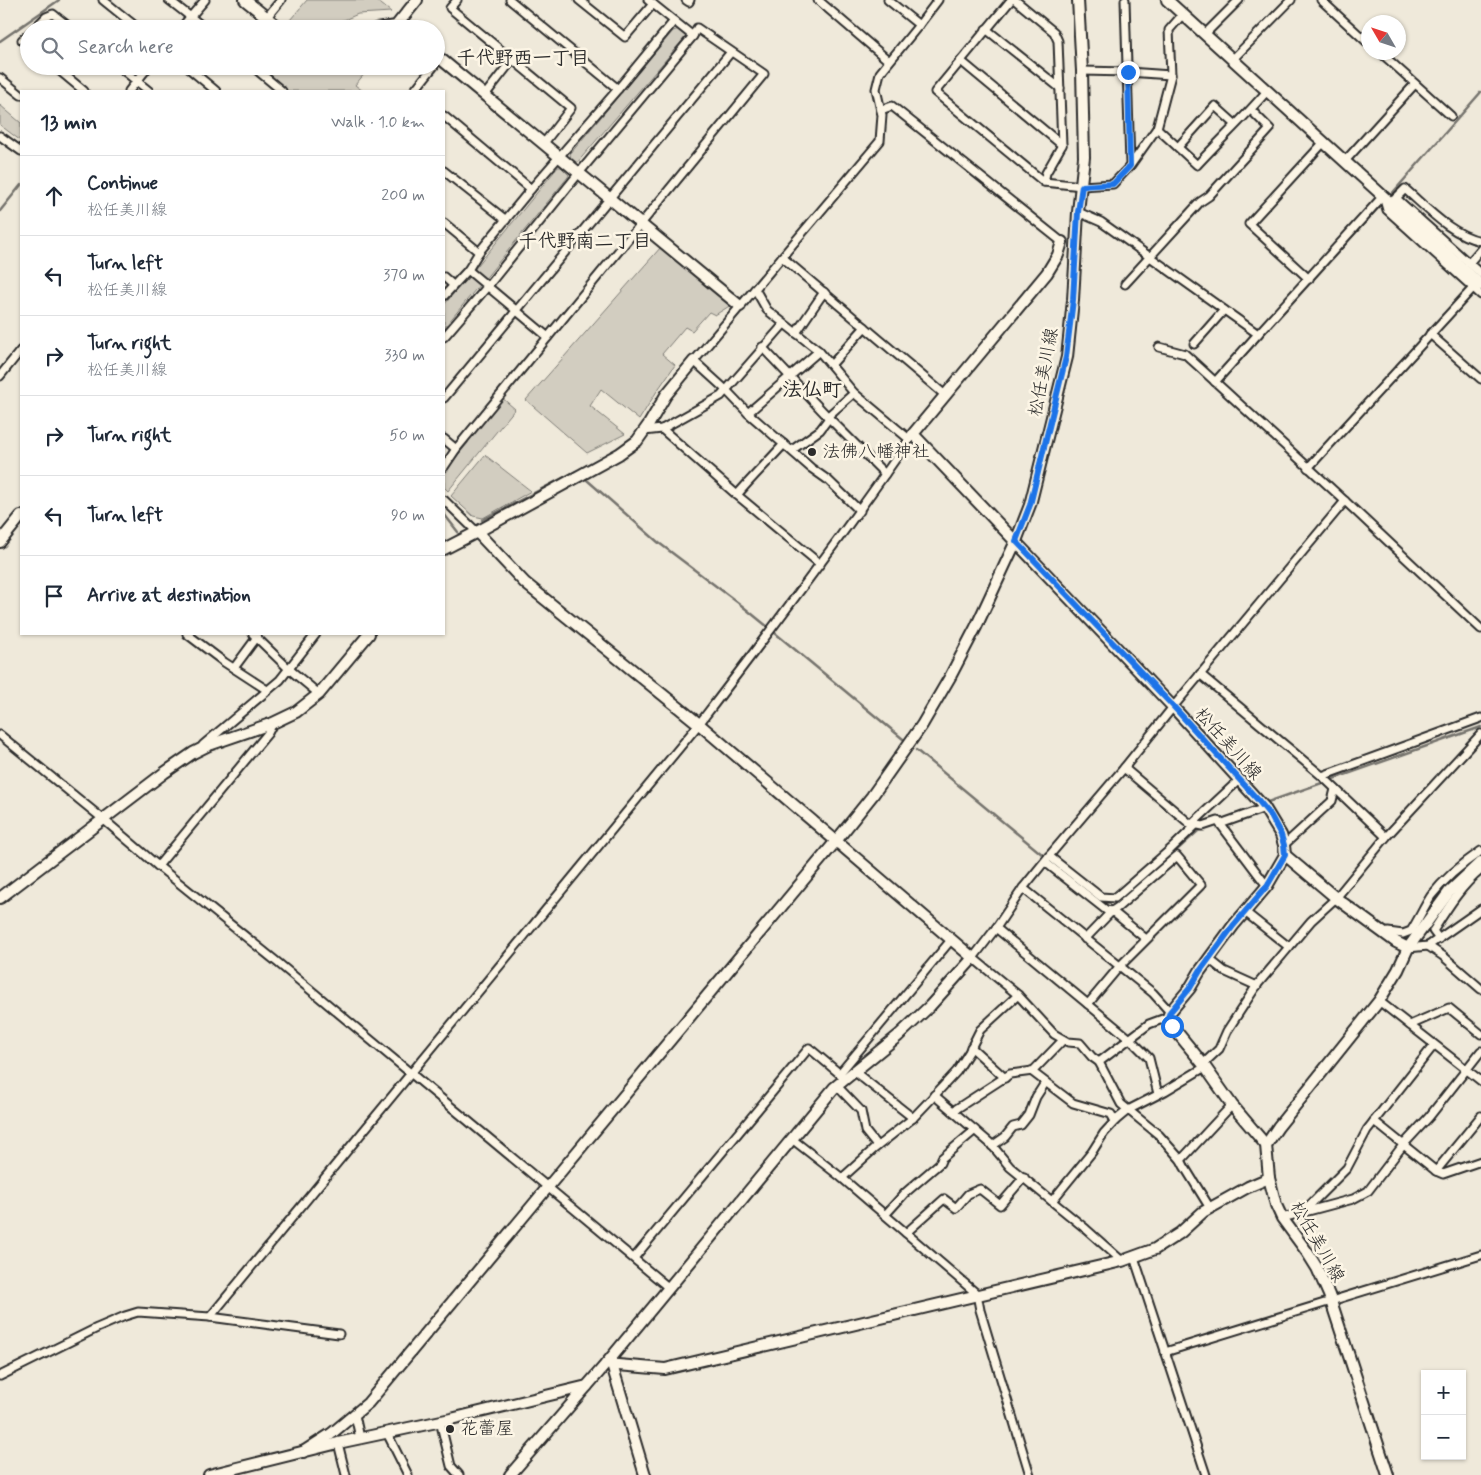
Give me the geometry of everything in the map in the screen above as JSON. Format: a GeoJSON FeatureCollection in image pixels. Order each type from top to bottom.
{"type":"FeatureCollection","features":[{"type":"Feature","properties":{"kind":"street"},"geometry":{"type":"LineString","coordinates":[[103,0],[128,20]]}},
{"type":"Feature","properties":{"kind":"street"},"geometry":{"type":"LineString","coordinates":[[169,0],[196,20]]}},
{"type":"Feature","properties":{"kind":"street"},"geometry":{"type":"LineString","coordinates":[[188,20],[206,0]]}},
{"type":"Feature","properties":{"kind":"street"},"geometry":{"type":"LineString","coordinates":[[245,0],[270,20]]}},
{"type":"Feature","properties":{"kind":"street"},"geometry":{"type":"LineString","coordinates":[[267,17],[281,0]]}},
{"type":"Feature","properties":{"kind":"street"},"geometry":{"type":"LineString","coordinates":[[405,20],[418,0]]}},
{"type":"Feature","properties":{"kind":"street"},"geometry":{"type":"LineString","coordinates":[[457,0],[450,8],[571,108],[544,143]]}},
{"type":"Feature","properties":{"kind":"street"},"geometry":{"type":"LineString","coordinates":[[510,0],[618,89]]}},
{"type":"Feature","properties":{"kind":"street"},"geometry":{"type":"LineString","coordinates":[[579,0],[624,37],[651,2],[693,36]]}},
{"type":"Feature","properties":{"kind":"street"},"geometry":{"type":"LineString","coordinates":[[686,0],[688,2],[690,0]]}},
{"type":"Feature","properties":{"kind":"street"},"geometry":{"type":"LineString","coordinates":[[818,0],[889,61]]}},
{"type":"Feature","properties":{"kind":"street"},"geometry":{"type":"LineString","coordinates":[[888,0],[919,25]]}},
{"type":"Feature","properties":{"kind":"street"},"geometry":{"type":"LineString","coordinates":[[445,548],[619,454],[637,441],[666,394],[880,141],[881,110],[876,89],[880,73],[938,0]]}},
{"type":"Feature","properties":{"kind":"street"},"geometry":{"type":"LineString","coordinates":[[1044,182],[1046,173],[1062,145],[1058,40],[1054,32],[1013,0],[986,29],[935,92],[1044,182],[1082,186],[1113,184],[1130,166],[1157,128],[1171,75],[1169,30],[1182,14]]}},
{"type":"Feature","properties":{"kind":"street","name":"松任美川線"},"geometry":{"type":"LineString","coordinates":[[1078,0],[1084,157],[1078,212],[1073,300],[1066,357],[1030,505],[1016,541],[1173,706],[1263,805],[1281,835],[1284,850]]}},
{"type":"Feature","properties":{"kind":"street"},"geometry":{"type":"LineString","coordinates":[[1125,0],[1130,166]]}},
{"type":"Feature","properties":{"kind":"street"},"geometry":{"type":"LineString","coordinates":[[1204,34],[1239,0]]}},
{"type":"Feature","properties":{"kind":"street"},"geometry":{"type":"LineString","coordinates":[[1232,60],[1292,0]]}},
{"type":"Feature","properties":{"kind":"street"},"geometry":{"type":"LineString","coordinates":[[1321,0],[1361,37]]}},
{"type":"Feature","properties":{"kind":"street"},"geometry":{"type":"LineString","coordinates":[[1174,2],[1182,14],[1345,161],[1481,274]]}},
{"type":"Feature","properties":{"kind":"street"},"geometry":{"type":"LineString","coordinates":[[43,20],[53,14],[61,20]]}},
{"type":"Feature","properties":{"kind":"street"},"geometry":{"type":"LineString","coordinates":[[445,295],[468,270],[479,252],[674,21]]}},
{"type":"Feature","properties":{"kind":"street"},"geometry":{"type":"LineString","coordinates":[[445,336],[693,36],[697,28],[764,74],[456,449],[445,466]]}},
{"type":"Feature","properties":{"kind":"street"},"geometry":{"type":"LineString","coordinates":[[986,29],[1060,88]]}},
{"type":"Feature","properties":{"kind":"street"},"geometry":{"type":"LineString","coordinates":[[445,397],[731,52]]}},
{"type":"Feature","properties":{"kind":"street"},"geometry":{"type":"LineString","coordinates":[[486,95],[513,60]]}},
{"type":"Feature","properties":{"kind":"street"},"geometry":{"type":"LineString","coordinates":[[1389,60],[1451,116]]}},
{"type":"Feature","properties":{"kind":"street"},"geometry":{"type":"LineString","coordinates":[[961,61],[1062,145]]}},
{"type":"Feature","properties":{"kind":"street"},"geometry":{"type":"LineString","coordinates":[[445,67],[486,95],[740,306]]}},
{"type":"Feature","properties":{"kind":"street"},"geometry":{"type":"LineString","coordinates":[[1082,71],[1171,75]]}},
{"type":"Feature","properties":{"kind":"street"},"geometry":{"type":"LineString","coordinates":[[65,75],[83,90]]}},
{"type":"Feature","properties":{"kind":"street"},"geometry":{"type":"LineString","coordinates":[[129,75],[148,90]]}},
{"type":"Feature","properties":{"kind":"street"},"geometry":{"type":"LineString","coordinates":[[129,90],[142,75]]}},
{"type":"Feature","properties":{"kind":"street"},"geometry":{"type":"LineString","coordinates":[[197,75],[215,90]]}},
{"type":"Feature","properties":{"kind":"street"},"geometry":{"type":"LineString","coordinates":[[263,75],[281,90]]}},
{"type":"Feature","properties":{"kind":"street"},"geometry":{"type":"LineString","coordinates":[[415,90],[426,75]]}},
{"type":"Feature","properties":{"kind":"street"},"geometry":{"type":"LineString","coordinates":[[0,78],[20,94]]}},
{"type":"Feature","properties":{"kind":"street"},"geometry":{"type":"LineString","coordinates":[[1345,161],[1415,84]]}},
{"type":"Feature","properties":{"kind":"street"},"geometry":{"type":"LineString","coordinates":[[1157,128],[1197,165],[1235,124],[1251,110],[1267,90]]}},
{"type":"Feature","properties":{"kind":"street"},"geometry":{"type":"LineString","coordinates":[[210,1317],[699,724],[860,511],[911,437],[1047,273],[1058,255],[1062,242],[892,106],[881,110]]}},
{"type":"Feature","properties":{"kind":"street"},"geometry":{"type":"LineString","coordinates":[[1178,147],[1215,106],[1235,124]]}},
{"type":"Feature","properties":{"kind":"street"},"geometry":{"type":"LineString","coordinates":[[1125,284],[1270,129],[1251,110]]}},
{"type":"Feature","properties":{"kind":"street"},"geometry":{"type":"LineString","coordinates":[[445,117],[532,189]]}},
{"type":"Feature","properties":{"kind":"street"},"geometry":{"type":"LineString","coordinates":[[0,136],[20,150]]}},
{"type":"Feature","properties":{"kind":"street"},"geometry":{"type":"LineString","coordinates":[[1309,279],[1249,224],[1324,142]]}},
{"type":"Feature","properties":{"kind":"street"},"geometry":{"type":"LineString","coordinates":[[445,172],[506,220]]}},
{"type":"Feature","properties":{"kind":"street"},"geometry":{"type":"LineString","coordinates":[[1215,382],[1309,279],[1390,199],[1405,189],[1456,232],[1471,239],[1481,241]]}},
{"type":"Feature","properties":{"kind":"street"},"geometry":{"type":"LineString","coordinates":[[1390,199],[1477,286],[1481,295]]}},
{"type":"Feature","properties":{"kind":"street"},"geometry":{"type":"LineString","coordinates":[[1078,212],[1101,222],[1258,334]]}},
{"type":"Feature","properties":{"kind":"street"},"geometry":{"type":"LineString","coordinates":[[445,224],[479,252]]}},
{"type":"Feature","properties":{"kind":"street"},"geometry":{"type":"LineString","coordinates":[[1469,263],[1481,249]]}},
{"type":"Feature","properties":{"kind":"street"},"geometry":{"type":"LineString","coordinates":[[782,257],[944,395]]}},
{"type":"Feature","properties":{"kind":"street"},"geometry":{"type":"LineString","coordinates":[[468,270],[548,337]]}},
{"type":"Feature","properties":{"kind":"street"},"geometry":{"type":"LineString","coordinates":[[445,278],[453,285]]}},
{"type":"Feature","properties":{"kind":"street"},"geometry":{"type":"LineString","coordinates":[[1308,468],[1430,334],[1477,286]]}},
{"type":"Feature","properties":{"kind":"street"},"geometry":{"type":"LineString","coordinates":[[303,1452],[331,1434],[368,1403],[872,796],[922,725],[950,677],[976,627],[1016,541],[911,437],[854,393],[820,352],[768,310],[755,289]]}},
{"type":"Feature","properties":{"kind":"street"},"geometry":{"type":"LineString","coordinates":[[796,333],[824,292]]}},
{"type":"Feature","properties":{"kind":"street"},"geometry":{"type":"LineString","coordinates":[[1194,344],[1224,310]]}},
{"type":"Feature","properties":{"kind":"street"},"geometry":{"type":"LineString","coordinates":[[644,431],[662,429],[721,396],[784,324]]}},
{"type":"Feature","properties":{"kind":"street"},"geometry":{"type":"LineString","coordinates":[[831,365],[865,327]]}},
{"type":"Feature","properties":{"kind":"street"},"geometry":{"type":"LineString","coordinates":[[1430,334],[1481,379]]}},
{"type":"Feature","properties":{"kind":"street"},"geometry":{"type":"LineString","coordinates":[[762,347],[828,417],[886,474]]}},
{"type":"Feature","properties":{"kind":"street"},"geometry":{"type":"LineString","coordinates":[[1159,347],[1185,354],[1481,629]]}},
{"type":"Feature","properties":{"kind":"street"},"geometry":{"type":"LineString","coordinates":[[0,376],[20,351]]}},
{"type":"Feature","properties":{"kind":"street"},"geometry":{"type":"LineString","coordinates":[[748,413],[820,352]]}},
{"type":"Feature","properties":{"kind":"street"},"geometry":{"type":"LineString","coordinates":[[694,361],[748,413],[792,450],[810,468],[828,480],[860,511]]}},
{"type":"Feature","properties":{"kind":"street"},"geometry":{"type":"LineString","coordinates":[[792,450],[820,430],[828,417],[854,393]]}},
{"type":"Feature","properties":{"kind":"street"},"geometry":{"type":"LineString","coordinates":[[662,429],[820,564]]}},
{"type":"Feature","properties":{"kind":"street"},"geometry":{"type":"LineString","coordinates":[[445,441],[456,449]]}},
{"type":"Feature","properties":{"kind":"street"},"geometry":{"type":"LineString","coordinates":[[737,495],[756,472],[762,469],[784,444]]}},
{"type":"Feature","properties":{"kind":"street"},"geometry":{"type":"LineString","coordinates":[[445,501],[525,583],[699,724],[1018,995],[1054,1034],[1068,1042],[1080,1043],[1099,1062],[1121,1104],[1159,1134],[1181,1160],[1210,1208]]}},
{"type":"Feature","properties":{"kind":"street"},"geometry":{"type":"LineString","coordinates":[[843,1076],[855,1072],[898,1036],[930,1006],[973,958],[1023,888],[1344,501]]}},
{"type":"Feature","properties":{"kind":"street"},"geometry":{"type":"LineString","coordinates":[[0,542],[20,517]]}},
{"type":"Feature","properties":{"kind":"street"},"geometry":{"type":"LineString","coordinates":[[188,635],[218,658],[267,690]]}},
{"type":"Feature","properties":{"kind":"street"},"geometry":{"type":"LineString","coordinates":[[234,668],[255,635],[289,669],[319,694]]}},
{"type":"Feature","properties":{"kind":"street"},"geometry":{"type":"LineString","coordinates":[[0,898],[193,753],[233,720],[280,680],[314,635]]}},
{"type":"Feature","properties":{"kind":"street"},"geometry":{"type":"LineString","coordinates":[[193,753],[296,712],[319,694],[368,635]]}},
{"type":"Feature","properties":{"kind":"street"},"geometry":{"type":"LineString","coordinates":[[1200,674],[1322,776],[1386,837]]}},
{"type":"Feature","properties":{"kind":"street"},"geometry":{"type":"LineString","coordinates":[[1322,776],[1481,718]]}},
{"type":"Feature","properties":{"kind":"street"},"geometry":{"type":"LineString","coordinates":[[158,866],[268,733],[273,722]]}},
{"type":"Feature","properties":{"kind":"street"},"geometry":{"type":"LineString","coordinates":[[0,734],[158,866],[285,968],[669,1288]]}},
{"type":"Feature","properties":{"kind":"street"},"geometry":{"type":"LineString","coordinates":[[1052,1200],[1115,1121],[1128,1110],[1158,1094],[1204,1065],[1219,1049],[1227,1032],[1257,986],[1311,920],[1336,898],[1386,837],[1481,734]]}},
{"type":"Feature","properties":{"kind":"street"},"geometry":{"type":"LineString","coordinates":[[1124,768],[1189,823],[1203,826],[1218,821],[1267,886]]}},
{"type":"Feature","properties":{"kind":"street"},"geometry":{"type":"LineString","coordinates":[[1047,859],[1101,897],[1115,898],[1171,849],[1239,780]]}},
{"type":"Feature","properties":{"kind":"street"},"geometry":{"type":"LineString","coordinates":[[1099,1062],[1149,1024],[1169,1014],[1190,988],[1233,926],[1267,886],[1284,850],[1332,801],[1336,789]]}},
{"type":"Feature","properties":{"kind":"street"},"geometry":{"type":"LineString","coordinates":[[1220,824],[1263,805]]}},
{"type":"Feature","properties":{"kind":"street"},"geometry":{"type":"LineString","coordinates":[[1088,1004],[1119,967],[1201,884],[1171,849]]}},
{"type":"Feature","properties":{"kind":"street"},"geometry":{"type":"LineString","coordinates":[[1284,850],[1336,898],[1396,942],[1408,948],[1428,946],[1481,909]]}},
{"type":"Feature","properties":{"kind":"street"},"geometry":{"type":"LineString","coordinates":[[1386,935],[1388,932],[1403,934],[1412,931],[1431,897],[1440,886],[1460,866],[1481,851]]}},
{"type":"Feature","properties":{"kind":"street"},"geometry":{"type":"LineString","coordinates":[[1085,939],[1112,911],[1118,908],[1177,856]]}},
{"type":"Feature","properties":{"kind":"street"},"geometry":{"type":"LineString","coordinates":[[1047,859],[1101,908],[1112,911],[1146,939]]}},
{"type":"Feature","properties":{"kind":"street"},"geometry":{"type":"LineString","coordinates":[[1023,888],[1153,993],[1169,1014],[1172,1026],[1204,1065],[1232,1105],[1266,1145],[1278,1127],[1379,1001],[1398,970],[1408,948],[1449,892],[1481,862]]}},
{"type":"Feature","properties":{"kind":"street"},"geometry":{"type":"LineString","coordinates":[[1439,939],[1433,931],[1456,895],[1481,870]]}},
{"type":"Feature","properties":{"kind":"street"},"geometry":{"type":"LineString","coordinates":[[1245,912],[1290,947]]}},
{"type":"Feature","properties":{"kind":"street"},"geometry":{"type":"LineString","coordinates":[[996,928],[1130,1039],[1149,1058],[1158,1094]]}},
{"type":"Feature","properties":{"kind":"street"},"geometry":{"type":"LineString","coordinates":[[510,1475],[587,1386],[609,1364],[669,1288],[836,1086],[952,940]]}},
{"type":"Feature","properties":{"kind":"street"},"geometry":{"type":"LineString","coordinates":[[1428,946],[1443,956],[1481,989]]}},
{"type":"Feature","properties":{"kind":"street"},"geometry":{"type":"LineString","coordinates":[[1209,959],[1224,971],[1257,986]]}},
{"type":"Feature","properties":{"kind":"street"},"geometry":{"type":"LineString","coordinates":[[842,1178],[877,1146],[913,1118],[957,1071],[980,1030],[1018,995]]}},
{"type":"Feature","properties":{"kind":"street"},"geometry":{"type":"LineString","coordinates":[[1379,1001],[1481,1081]]}},
{"type":"Feature","properties":{"kind":"street"},"geometry":{"type":"LineString","coordinates":[[1410,1025],[1449,1008],[1481,1034]]}},
{"type":"Feature","properties":{"kind":"street"},"geometry":{"type":"LineString","coordinates":[[953,1111],[1010,1074],[1033,1071],[1063,1040]]}},
{"type":"Feature","properties":{"kind":"street"},"geometry":{"type":"LineString","coordinates":[[1301,1213],[1347,1168],[1374,1120],[1434,1045]]}},
{"type":"Feature","properties":{"kind":"street"},"geometry":{"type":"LineString","coordinates":[[972,1047],[1005,1078]]}},
{"type":"Feature","properties":{"kind":"street"},"geometry":{"type":"LineString","coordinates":[[634,1258],[809,1048],[843,1076]]}},
{"type":"Feature","properties":{"kind":"street"},"geometry":{"type":"LineString","coordinates":[[1282,1218],[1353,1198],[1368,1191],[1404,1144],[1429,1117],[1481,1052]]}},
{"type":"Feature","properties":{"kind":"street"},"geometry":{"type":"LineString","coordinates":[[1031,1071],[1045,1083],[1074,1102],[1111,1114],[1115,1121]]}},
{"type":"Feature","properties":{"kind":"street"},"geometry":{"type":"LineString","coordinates":[[855,1072],[913,1118]]}},
{"type":"Feature","properties":{"kind":"street"},"geometry":{"type":"LineString","coordinates":[[992,1146],[1005,1137],[1013,1127],[1021,1125],[1029,1115],[1036,1097],[1045,1083]]}},
{"type":"Feature","properties":{"kind":"street"},"geometry":{"type":"LineString","coordinates":[[836,1086],[861,1111],[865,1131],[877,1146]]}},
{"type":"Feature","properties":{"kind":"street"},"geometry":{"type":"LineString","coordinates":[[934,1095],[975,1130],[1010,1166],[1122,1261]]}},
{"type":"Feature","properties":{"kind":"street"},"geometry":{"type":"LineString","coordinates":[[1181,1160],[1232,1105]]}},
{"type":"Feature","properties":{"kind":"street"},"geometry":{"type":"LineString","coordinates":[[1436,1171],[1481,1116]]}},
{"type":"Feature","properties":{"kind":"street"},"geometry":{"type":"LineString","coordinates":[[1374,1120],[1436,1171],[1443,1174],[1481,1161]]}},
{"type":"Feature","properties":{"kind":"street"},"geometry":{"type":"LineString","coordinates":[[885,1215],[905,1193],[940,1163],[942,1158],[975,1130]]}},
{"type":"Feature","properties":{"kind":"street"},"geometry":{"type":"LineString","coordinates":[[792,1138],[978,1294],[980,1310],[1030,1475]]}},
{"type":"Feature","properties":{"kind":"street","name":"松任美川線"},"geometry":{"type":"LineString","coordinates":[[1266,1145],[1276,1205],[1282,1218],[1317,1268],[1346,1342],[1388,1475]]}},
{"type":"Feature","properties":{"kind":"street"},"geometry":{"type":"LineString","coordinates":[[906,1233],[944,1199],[956,1208],[968,1194],[980,1190],[1000,1205],[1024,1178]]}},
{"type":"Feature","properties":{"kind":"street"},"geometry":{"type":"LineString","coordinates":[[609,1364],[665,1369],[1122,1261],[1155,1249],[1180,1233],[1203,1212],[1248,1187],[1270,1178]]}},
{"type":"Feature","properties":{"kind":"street"},"geometry":{"type":"LineString","coordinates":[[1165,1352],[1481,1255]]}},
{"type":"Feature","properties":{"kind":"street"},"geometry":{"type":"LineString","coordinates":[[1134,1257],[1206,1475]]}},
{"type":"Feature","properties":{"kind":"street"},"geometry":{"type":"LineString","coordinates":[[0,1376],[98,1328],[138,1312],[210,1317],[339,1334]]}},
{"type":"Feature","properties":{"kind":"street"},"geometry":{"type":"LineString","coordinates":[[609,1364],[645,1475]]}},
{"type":"Feature","properties":{"kind":"street"},"geometry":{"type":"LineString","coordinates":[[209,1475],[338,1443],[440,1422],[587,1386]]}},
{"type":"Feature","properties":{"kind":"street"},"geometry":{"type":"LineString","coordinates":[[355,1415],[360,1438]]}},
{"type":"Feature","properties":{"kind":"street"},"geometry":{"type":"LineString","coordinates":[[440,1422],[451,1466],[459,1475]]}},
{"type":"Feature","properties":{"kind":"street"},"geometry":{"type":"LineString","coordinates":[[387,1433],[408,1475]]}},
{"type":"Feature","properties":{"kind":"street"},"geometry":{"type":"LineString","coordinates":[[338,1443],[346,1475]]}},
{"type":"Feature","properties":{"kind":"shaded area"},"geometry":{"type":"Polygon","coordinates":[[[307,0],[376,0],[391,12],[358,14],[344,20],[290,20],[307,0]]]}},
{"type":"Feature","properties":{"kind":"shaded area"},"geometry":{"type":"Polygon","coordinates":[[[679,29],[687,35],[576,164],[571,159],[570,154],[673,31],[679,29]]]}},
{"type":"Feature","properties":{"kind":"shaded area"},"geometry":{"type":"Polygon","coordinates":[[[266,75],[363,75],[355,85],[362,90],[285,90],[266,75]]]}},
{"type":"Feature","properties":{"kind":"shaded area"},"geometry":{"type":"Polygon","coordinates":[[[0,105],[20,122],[20,140],[0,125],[0,105]]]}},
{"type":"Feature","properties":{"kind":"shaded area"},"geometry":{"type":"Polygon","coordinates":[[[558,167],[561,167],[569,175],[568,177],[484,280],[473,271],[558,167]]]}},
{"type":"Feature","properties":{"kind":"shaded area"},"geometry":{"type":"Polygon","coordinates":[[[661,247],[731,305],[715,315],[709,312],[692,331],[685,327],[662,354],[675,365],[639,420],[601,389],[590,406],[625,434],[587,453],[526,400],[661,247]]]}},
{"type":"Feature","properties":{"kind":"shaded area"},"geometry":{"type":"Polygon","coordinates":[[[469,275],[480,284],[445,327],[445,304],[469,275]]]}},
{"type":"Feature","properties":{"kind":"shaded area"},"geometry":{"type":"Polygon","coordinates":[[[501,397],[515,409],[448,491],[445,488],[445,471],[468,443],[470,435],[501,397]]]}},
{"type":"Feature","properties":{"kind":"shaded area"},"geometry":{"type":"Polygon","coordinates":[[[485,455],[531,491],[483,518],[473,516],[451,496],[485,455]]]}},
{"type":"Feature","properties":{"kind":"waterway"},"geometry":{"type":"LineString","coordinates":[[30,20],[59,0]]}},
{"type":"Feature","properties":{"kind":"waterway"},"geometry":{"type":"LineString","coordinates":[[0,41],[20,27]]}},
{"type":"Feature","properties":{"kind":"waterway"},"geometry":{"type":"LineString","coordinates":[[1389,197],[1481,92]]}},
{"type":"Feature","properties":{"kind":"waterway"},"geometry":{"type":"LineString","coordinates":[[0,211],[20,186]]}},
{"type":"Feature","properties":{"kind":"waterway"},"geometry":{"type":"LineString","coordinates":[[1223,379],[1379,207]]}},
{"type":"Feature","properties":{"kind":"waterway"},"geometry":{"type":"LineString","coordinates":[[482,520],[576,471]]}},
{"type":"Feature","properties":{"kind":"waterway"},"geometry":{"type":"LineString","coordinates":[[587,480],[659,543],[768,627]]}},
{"type":"Feature","properties":{"kind":"waterway"},"geometry":{"type":"LineString","coordinates":[[445,515],[458,532]]}},
{"type":"Feature","properties":{"kind":"waterway"},"geometry":{"type":"LineString","coordinates":[[775,633],[903,739]]}},
{"type":"Feature","properties":{"kind":"waterway"},"geometry":{"type":"LineString","coordinates":[[1265,803],[1481,727]]}},
{"type":"Feature","properties":{"kind":"waterway"},"geometry":{"type":"LineString","coordinates":[[916,750],[1043,855]]}},
{"type":"Feature","properties":{"kind":"waterway"},"geometry":{"type":"LineString","coordinates":[[1240,813],[1258,806]]}},
{"type":"Feature","properties":{"kind":"waterway"},"geometry":{"type":"LineString","coordinates":[[1177,850],[1198,831],[1204,829]]}},
{"type":"Feature","properties":{"kind":"waterway"},"geometry":{"type":"LineString","coordinates":[[1138,885],[1169,857]]}},
{"type":"Feature","properties":{"kind":"waterway"},"geometry":{"type":"LineString","coordinates":[[1100,902],[1112,903],[1123,899]]}},
{"type":"Feature","properties":{"kind":"place","name":"法佛八幡神社"},"geometry":{"type":"Point","coordinates":[812,452]}},
{"type":"Feature","properties":{"kind":"place","name":"花蕾屋"},"geometry":{"type":"Point","coordinates":[450,1429]}},
{"type":"Feature","properties":{"kind":"district","name":"千代野西一丁目"},"geometry":{"type":"Point","coordinates":[523,58]}},
{"type":"Feature","properties":{"kind":"district","name":"千代野南二丁目"},"geometry":{"type":"Point","coordinates":[585,241]}},
{"type":"Feature","properties":{"kind":"district","name":"法仏町"},"geometry":{"type":"Point","coordinates":[812,390]}},
{"type":"Feature","properties":{"kind":"route"},"geometry":{"type":"LineString","coordinates":[[1128,72],[1130,166],[1113,184],[1082,186],[1078,212],[1073,300],[1066,357],[1030,505],[1016,541],[1173,706],[1258,800],[1271,816],[1281,835],[1285,855],[1278,868],[1267,886],[1233,926],[1190,988],[1170,1012],[1168,1017],[1172,1026]]}}]}
